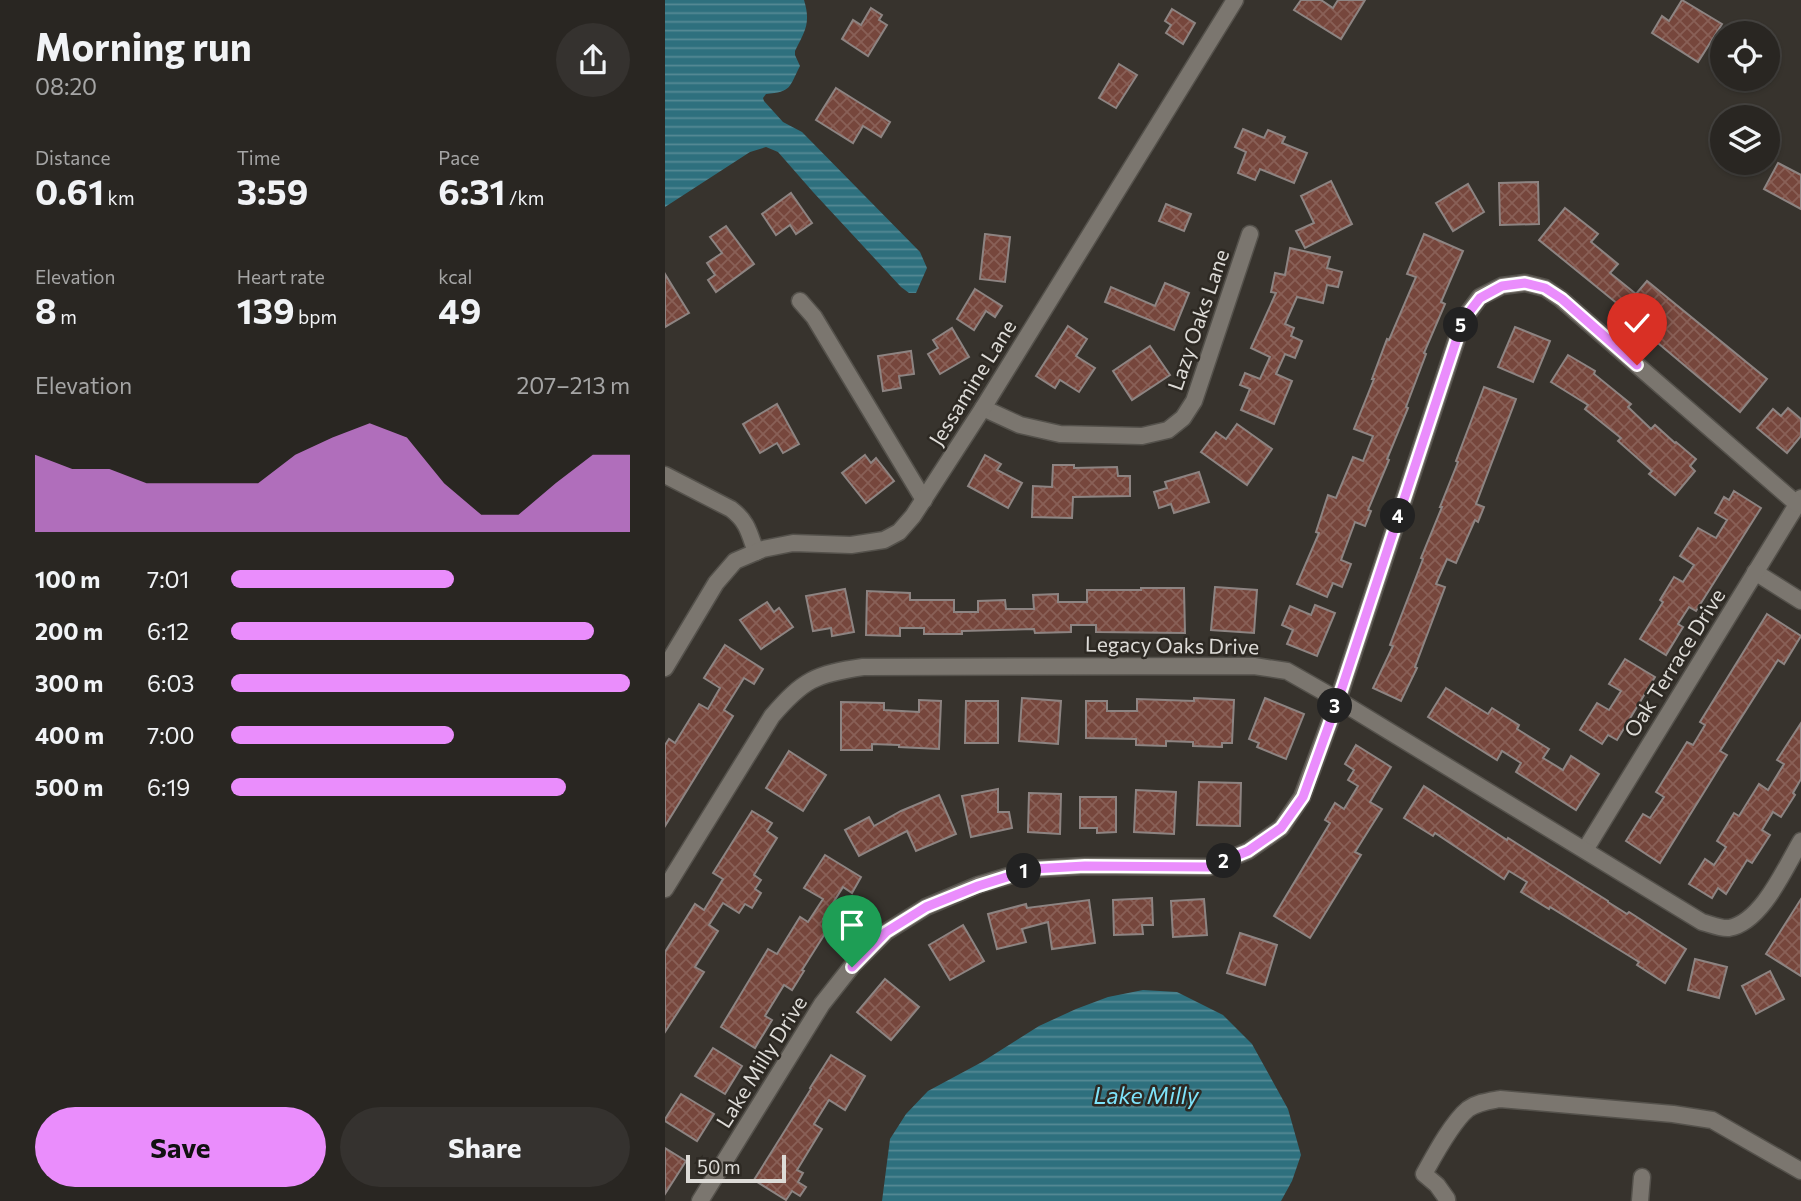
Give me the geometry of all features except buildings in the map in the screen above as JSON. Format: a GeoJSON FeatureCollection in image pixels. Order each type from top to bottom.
{"type":"FeatureCollection","features":[{"type":"Feature","properties":{"kind":"street","name":"Jessamine Lane"},"geometry":{"type":"LineString","coordinates":[[665,668],[716,583],[736,561],[763,549],[793,543],[851,545],[884,540],[899,532],[913,516],[983,408],[1235,0]]}},
{"type":"Feature","properties":{"kind":"street","name":"Lazy Oaks Lane"},"geometry":{"type":"LineString","coordinates":[[983,408],[1020,425],[1060,433],[1142,436],[1168,430],[1183,418],[1194,401],[1250,234]]}},
{"type":"Feature","properties":{"kind":"street","name":"Lake Milly Drive"},"geometry":{"type":"LineString","coordinates":[[700,1201],[822,1004],[852,967],[886,932],[926,907],[978,886],[1032,869],[1085,866],[1209,867],[1248,851],[1281,828],[1303,797],[1338,700],[1463,320],[1480,298],[1502,286],[1525,283],[1545,288],[1562,299],[1799,501]]}},
{"type":"Feature","properties":{"kind":"street"},"geometry":{"type":"LineString","coordinates":[[800,301],[814,317],[924,500]]}},
{"type":"Feature","properties":{"kind":"street"},"geometry":{"type":"LineString","coordinates":[[665,475],[738,514],[744,520],[756,552]]}},
{"type":"Feature","properties":{"kind":"street","name":"Oak Terrace Drive"},"geometry":{"type":"LineString","coordinates":[[1585,850],[1799,501]]}},
{"type":"Feature","properties":{"kind":"street"},"geometry":{"type":"LineString","coordinates":[[1755,572],[1801,601]]}},
{"type":"Feature","properties":{"kind":"street","name":"Legacy Oaks Drive"},"geometry":{"type":"LineString","coordinates":[[665,889],[772,716],[792,693],[807,682],[831,671],[863,667],[1254,666],[1287,671],[1702,922],[1726,929],[1744,923],[1763,905],[1801,841]]}},
{"type":"Feature","properties":{"kind":"street"},"geometry":{"type":"LineString","coordinates":[[1447,1201],[1437,1185],[1424,1174],[1452,1128],[1467,1110],[1481,1102],[1500,1099],[1673,1114],[1712,1120],[1801,1171]]}},
{"type":"Feature","properties":{"kind":"street"},"geometry":{"type":"LineString","coordinates":[[1640,1201],[1642,1177]]}},
{"type":"Feature","properties":{"kind":"water"},"geometry":{"type":"Polygon","coordinates":[[[665,0],[804,0],[806,27],[795,51],[800,66],[789,87],[781,92],[766,94],[764,101],[783,122],[802,132],[920,252],[927,268],[916,293],[909,293],[901,287],[778,152],[766,147],[750,152],[665,207],[665,0]]]}},
{"type":"Feature","properties":{"kind":"water","name":"Lake Milly"},"geometry":{"type":"Polygon","coordinates":[[[1143,990],[1177,992],[1223,1015],[1252,1044],[1288,1109],[1301,1155],[1292,1181],[1281,1201],[882,1201],[890,1139],[906,1114],[928,1091],[982,1062],[1039,1026],[1108,997],[1143,990]]]}},
{"type":"Feature","properties":{"kind":"route"},"geometry":{"type":"LineString","coordinates":[[852,967],[886,932],[926,907],[978,886],[1032,869],[1085,866],[1209,867],[1248,851],[1281,828],[1303,797],[1338,700],[1463,320],[1480,298],[1502,286],[1525,283],[1545,288],[1562,299],[1637,365]]}}]}
